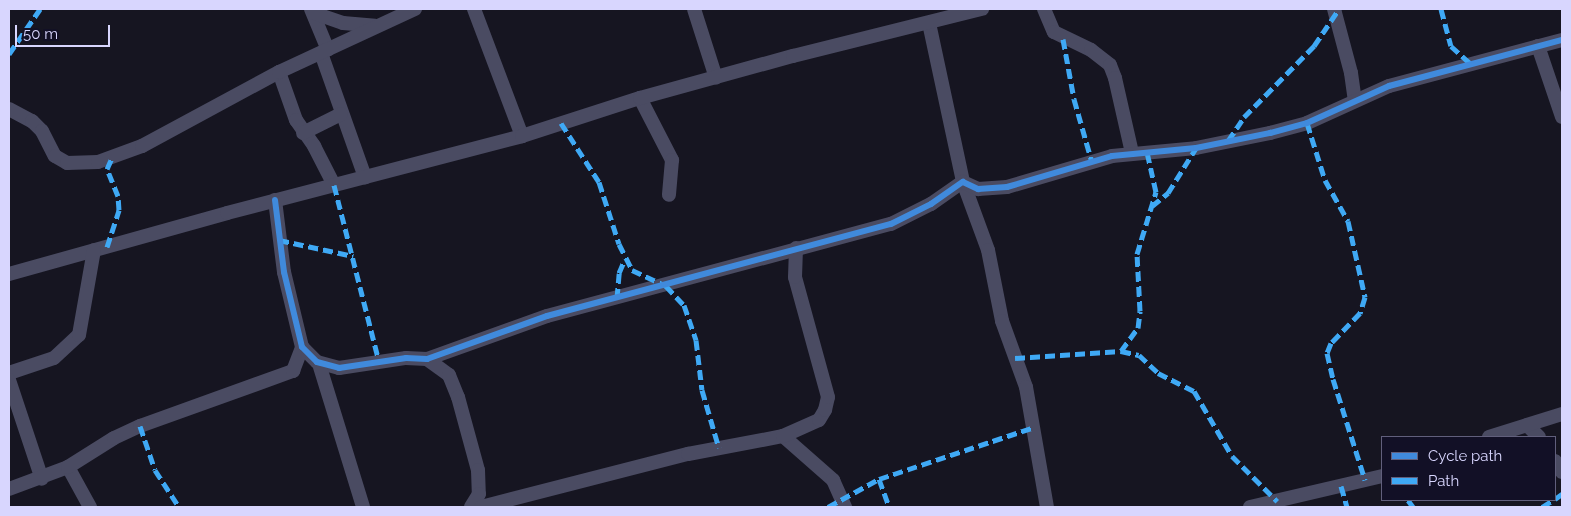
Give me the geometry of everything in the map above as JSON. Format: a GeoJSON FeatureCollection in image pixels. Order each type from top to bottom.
{"type":"FeatureCollection","features":[{"type":"Feature","properties":{"kind":"street"},"geometry":{"type":"LineString","coordinates":[[9,109],[42,131],[55,156],[67,163],[81,165],[142,146],[279,72],[415,9]]}},
{"type":"Feature","properties":{"kind":"street"},"geometry":{"type":"LineString","coordinates":[[474,9],[522,136]]}},
{"type":"Feature","properties":{"kind":"street"},"geometry":{"type":"LineString","coordinates":[[694,9],[716,78]]}},
{"type":"Feature","properties":{"kind":"street"},"geometry":{"type":"LineString","coordinates":[[9,274],[275,200],[522,136],[640,98],[982,9]]}},
{"type":"Feature","properties":{"kind":"street"},"geometry":{"type":"LineString","coordinates":[[1044,9],[1054,32],[1091,50],[1110,65],[1116,78],[1132,153]]}},
{"type":"Feature","properties":{"kind":"street"},"geometry":{"type":"LineString","coordinates":[[1334,9],[1349,64],[1355,101]]}},
{"type":"Feature","properties":{"kind":"street"},"geometry":{"type":"LineString","coordinates":[[312,11],[343,23],[378,26]]}},
{"type":"Feature","properties":{"kind":"street"},"geometry":{"type":"LineString","coordinates":[[312,11],[325,51],[341,114],[365,177]]}},
{"type":"Feature","properties":{"kind":"street"},"geometry":{"type":"LineString","coordinates":[[929,23],[948,98],[962,182],[988,250],[1002,321],[1026,387],[1047,507]]}},
{"type":"Feature","properties":{"kind":"street"},"geometry":{"type":"LineString","coordinates":[[962,182],[978,189],[1007,187],[1132,153],[1196,148],[1270,133],[1307,123],[1389,86],[1562,40]]}},
{"type":"Feature","properties":{"kind":"street"},"geometry":{"type":"LineString","coordinates":[[1538,46],[1562,118]]}},
{"type":"Feature","properties":{"kind":"street"},"geometry":{"type":"LineString","coordinates":[[279,72],[303,133],[314,146],[334,185]]}},
{"type":"Feature","properties":{"kind":"street"},"geometry":{"type":"LineString","coordinates":[[640,98],[667,145],[672,160],[669,195]]}},
{"type":"Feature","properties":{"kind":"street"},"geometry":{"type":"LineString","coordinates":[[303,133],[341,114]]}},
{"type":"Feature","properties":{"kind":"street"},"geometry":{"type":"LineString","coordinates":[[9,489],[68,467],[114,438],[140,426],[293,371],[323,366],[339,368],[406,358],[427,359],[462,349],[547,316],[891,224],[931,204],[962,182]]}},
{"type":"Feature","properties":{"kind":"street"},"geometry":{"type":"LineString","coordinates":[[275,200],[284,272],[302,347],[298,366],[293,371]]}},
{"type":"Feature","properties":{"kind":"street"},"geometry":{"type":"LineString","coordinates":[[481,507],[688,454],[783,436],[819,420],[825,410],[828,398],[796,277],[796,248]]}},
{"type":"Feature","properties":{"kind":"street"},"geometry":{"type":"LineString","coordinates":[[9,373],[54,358],[78,335],[94,250]]}},
{"type":"Feature","properties":{"kind":"street"},"geometry":{"type":"LineString","coordinates":[[302,347],[323,366],[363,507]]}},
{"type":"Feature","properties":{"kind":"street"},"geometry":{"type":"LineString","coordinates":[[462,349],[454,357],[449,375],[478,470],[478,494],[471,507]]}},
{"type":"Feature","properties":{"kind":"street"},"geometry":{"type":"LineString","coordinates":[[427,359],[449,375]]}},
{"type":"Feature","properties":{"kind":"street"},"geometry":{"type":"LineString","coordinates":[[9,380],[42,478]]}},
{"type":"Feature","properties":{"kind":"street"},"geometry":{"type":"LineString","coordinates":[[1492,436],[1562,414]]}},
{"type":"Feature","properties":{"kind":"street"},"geometry":{"type":"LineString","coordinates":[[1527,425],[1538,436]]}},
{"type":"Feature","properties":{"kind":"street"},"geometry":{"type":"LineString","coordinates":[[783,436],[833,480],[845,507]]}},
{"type":"Feature","properties":{"kind":"street"},"geometry":{"type":"LineString","coordinates":[[68,467],[90,507]]}},
{"type":"Feature","properties":{"kind":"street"},"geometry":{"type":"LineString","coordinates":[[1250,507],[1381,476]]}},
{"type":"Feature","properties":{"kind":"marked path"},"geometry":{"type":"LineString","coordinates":[[9,54],[40,9]]}},
{"type":"Feature","properties":{"kind":"marked path"},"geometry":{"type":"LineString","coordinates":[[1228,141],[1244,117],[1314,46],[1339,9]]}},
{"type":"Feature","properties":{"kind":"marked path"},"geometry":{"type":"LineString","coordinates":[[1441,9],[1451,46],[1471,64]]}},
{"type":"Feature","properties":{"kind":"marked path"},"geometry":{"type":"LineString","coordinates":[[1063,39],[1074,99],[1092,162]]}},
{"type":"Feature","properties":{"kind":"marked path"},"geometry":{"type":"LineString","coordinates":[[561,123],[599,182],[619,244],[632,270],[666,286],[684,305],[696,340],[702,390],[719,448]]}},
{"type":"Feature","properties":{"kind":"marked path"},"geometry":{"type":"LineString","coordinates":[[1307,123],[1325,180],[1348,221],[1365,297],[1360,313],[1331,343],[1327,353],[1333,379],[1365,480]]}},
{"type":"Feature","properties":{"kind":"marked path"},"geometry":{"type":"LineString","coordinates":[[1152,206],[1168,193],[1196,148]]}},
{"type":"Feature","properties":{"kind":"marked path"},"geometry":{"type":"LineString","coordinates":[[1121,351],[1138,328],[1140,311],[1137,254],[1156,192],[1147,152]]}},
{"type":"Feature","properties":{"kind":"marked path"},"geometry":{"type":"LineString","coordinates":[[107,247],[119,210],[118,196],[107,169],[112,158]]}},
{"type":"Feature","properties":{"kind":"marked path"},"geometry":{"type":"LineString","coordinates":[[334,185],[379,362]]}},
{"type":"Feature","properties":{"kind":"marked path"},"geometry":{"type":"LineString","coordinates":[[279,240],[353,256]]}},
{"type":"Feature","properties":{"kind":"marked path"},"geometry":{"type":"LineString","coordinates":[[617,298],[619,273],[625,259]]}},
{"type":"Feature","properties":{"kind":"marked path"},"geometry":{"type":"LineString","coordinates":[[1015,358],[1121,351],[1139,355],[1158,373],[1194,391],[1232,456],[1277,501]]}},
{"type":"Feature","properties":{"kind":"marked path"},"geometry":{"type":"LineString","coordinates":[[140,426],[155,470],[179,507]]}},
{"type":"Feature","properties":{"kind":"marked path"},"geometry":{"type":"LineString","coordinates":[[828,507],[879,479],[1034,427]]}},
{"type":"Feature","properties":{"kind":"marked path"},"geometry":{"type":"LineString","coordinates":[[879,479],[889,507]]}},
{"type":"Feature","properties":{"kind":"marked path"},"geometry":{"type":"LineString","coordinates":[[1341,486],[1347,507]]}},
{"type":"Feature","properties":{"kind":"marked path"},"geometry":{"type":"LineString","coordinates":[[1556,498],[1562,494]]}},
{"type":"Feature","properties":{"kind":"marked path"},"geometry":{"type":"LineString","coordinates":[[1409,501],[1413,507]]}},
{"type":"Feature","properties":{"kind":"marked path"},"geometry":{"type":"LineString","coordinates":[[1542,507],[1551,501]]}},
{"type":"Feature","properties":{"kind":"cycle path"},"geometry":{"type":"LineString","coordinates":[[275,200],[284,272],[302,347],[317,362],[339,368],[406,358],[427,359],[547,316],[891,224],[931,204],[963,182],[978,189],[1007,187],[1112,156],[1196,148],[1270,133],[1307,123],[1389,86],[1562,40]]}}]}
